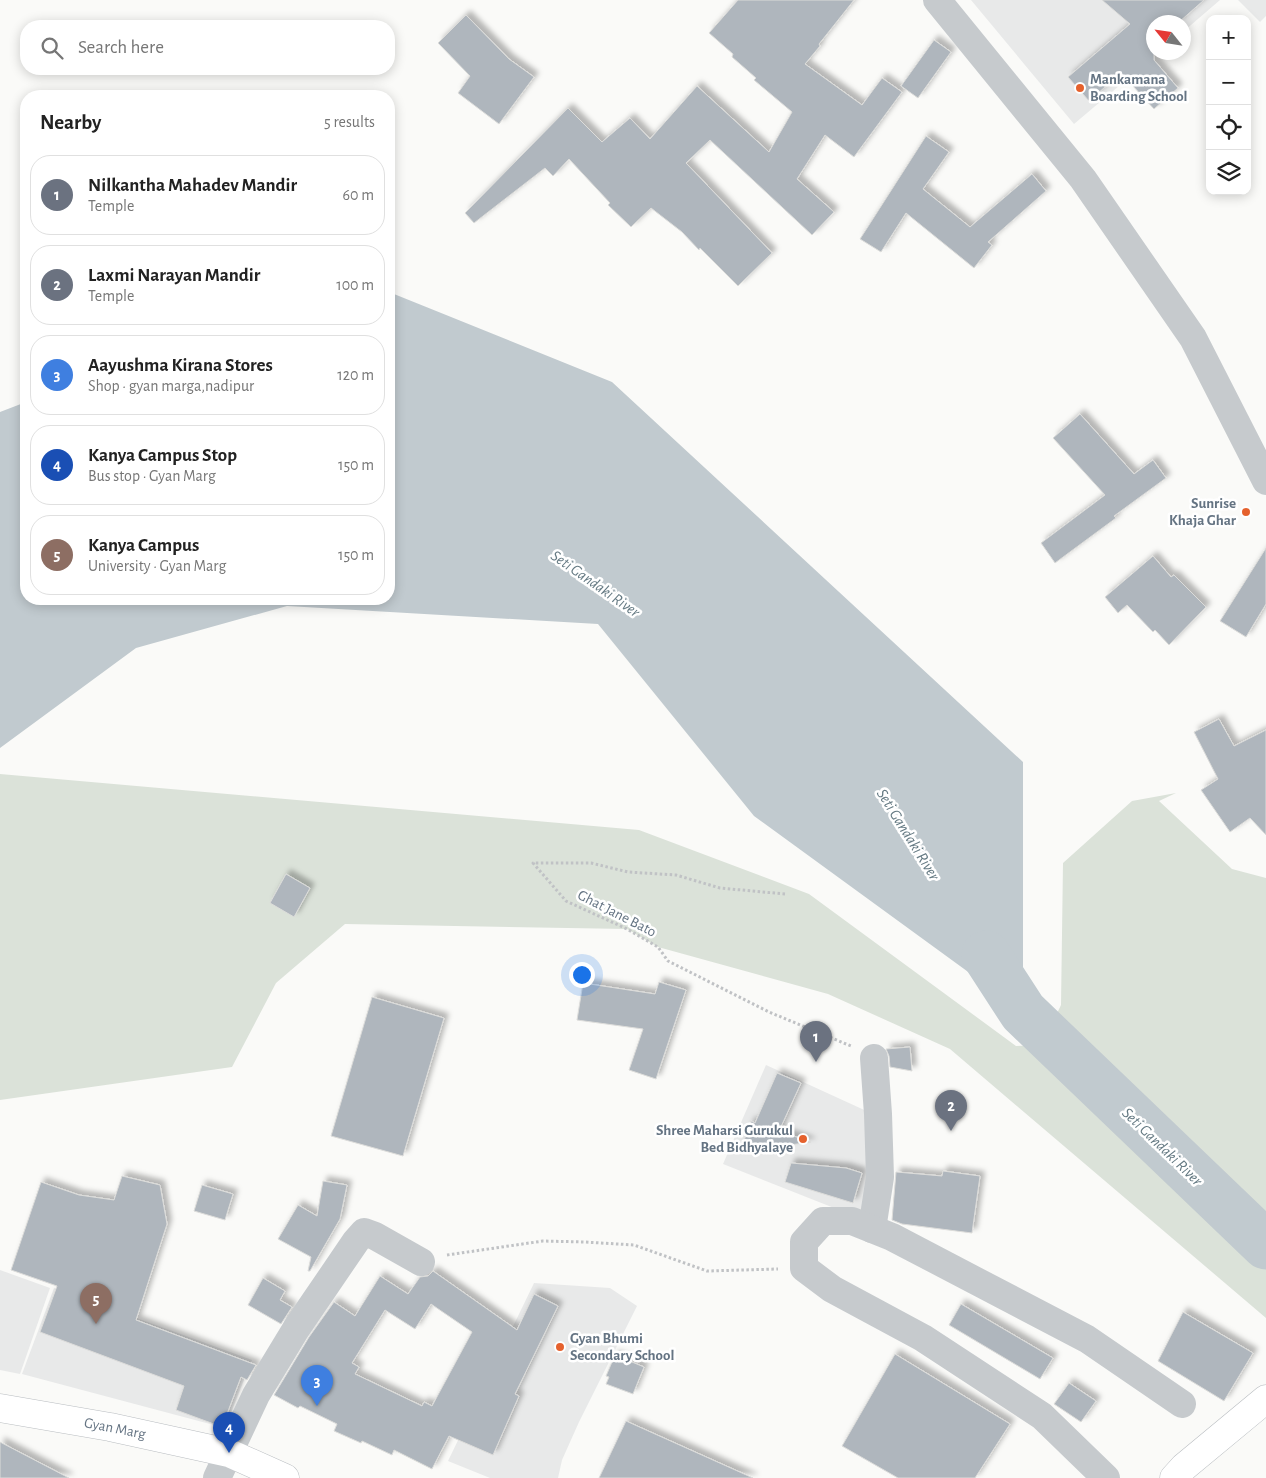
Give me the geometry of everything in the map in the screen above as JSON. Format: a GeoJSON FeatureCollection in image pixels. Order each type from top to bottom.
{"type":"FeatureCollection","features":[{"type":"Feature","properties":{"kind":"main road"},"geometry":{"type":"LineString","coordinates":[[1174,1478],[1266,1399]]}},
{"type":"Feature","properties":{"kind":"main road","name":"Gyan Marg"},"geometry":{"type":"LineString","coordinates":[[0,1408],[110,1426],[229,1453],[285,1478]]}},
{"type":"Feature","properties":{"kind":"street"},"geometry":{"type":"LineString","coordinates":[[937,0],[1083,179],[1193,338],[1266,482]]}},
{"type":"Feature","properties":{"kind":"street"},"geometry":{"type":"LineString","coordinates":[[872,1229],[880,1177],[874,1058]]}},
{"type":"Feature","properties":{"kind":"street"},"geometry":{"type":"LineString","coordinates":[[1106,1478],[1042,1416],[923,1338],[832,1289],[804,1268],[804,1242],[823,1221],[852,1221],[892,1237],[1087,1338],[1182,1404]]}},
{"type":"Feature","properties":{"kind":"street"},"geometry":{"type":"LineString","coordinates":[[218,1478],[256,1395],[296,1329],[364,1232],[375,1236],[421,1262]]}},
{"type":"Feature","properties":{"kind":"path","name":"Ghat Jane Bato"},"geometry":{"type":"LineString","coordinates":[[785,894],[720,888],[676,875],[628,872],[591,863],[533,863],[566,900],[628,929],[658,946],[668,961],[760,1008],[840,1041],[874,1058]]}},
{"type":"Feature","properties":{"kind":"path"},"geometry":{"type":"LineString","coordinates":[[421,1262],[444,1255],[543,1241],[634,1246],[707,1271],[804,1268]]}},
{"type":"Feature","properties":{"kind":"shaded area","name":"Mankamana Boarding School"},"geometry":{"type":"Polygon","coordinates":[[[971,0],[1220,0],[1191,25],[1191,15],[1146,15],[1146,60],[1150,60],[1074,124],[971,0]]]}},
{"type":"Feature","properties":{"kind":"shaded area"},"geometry":{"type":"Polygon","coordinates":[[[1238,0],[1266,0],[1266,16],[1260,22],[1238,0]]]}},
{"type":"Feature","properties":{"kind":"shaded area"},"geometry":{"type":"Polygon","coordinates":[[[0,774],[639,830],[809,894],[1016,1046],[1042,1045],[1061,1005],[1063,863],[1132,801],[1176,793],[1159,801],[1232,869],[1266,878],[1266,1318],[950,1049],[828,994],[658,947],[627,929],[345,924],[276,983],[232,1067],[0,1100],[0,774]]]}},
{"type":"Feature","properties":{"kind":"shaded area","name":"Shree Maharsi Gurukul Bed Bidhyalaye"},"geometry":{"type":"Polygon","coordinates":[[[766,1065],[873,1114],[867,1221],[723,1164],[766,1065]]]}},
{"type":"Feature","properties":{"kind":"shaded area"},"geometry":{"type":"Polygon","coordinates":[[[0,1270],[50,1288],[20,1374],[0,1370],[0,1270]]]}},
{"type":"Feature","properties":{"kind":"shaded area","name":"Gyan Bhumi Secondary School"},"geometry":{"type":"Polygon","coordinates":[[[534,1283],[610,1288],[637,1306],[579,1422],[562,1460],[558,1478],[490,1478],[448,1461],[534,1283]]]}},
{"type":"Feature","properties":{"kind":"shaded area"},"geometry":{"type":"Polygon","coordinates":[[[54,1288],[252,1360],[225,1428],[22,1374],[54,1288]]]}},
{"type":"Feature","properties":{"kind":"water"},"geometry":{"type":"Polygon","coordinates":[[[395,294],[612,382],[1023,762],[1023,1012],[754,816],[598,624],[287,606],[136,648],[0,748],[0,412],[20,404],[20,605],[395,605],[395,294]]]}},
{"type":"Feature","properties":{"kind":"building"},"geometry":{"type":"Polygon","coordinates":[[[738,0],[854,0],[805,64],[862,105],[882,78],[902,92],[854,157],[825,135],[797,179],[834,212],[812,235],[710,140],[686,163],[772,253],[738,286],[700,248],[699,250],[682,232],[651,208],[631,227],[608,205],[610,203],[569,159],[553,176],[545,168],[474,223],[465,213],[568,108],[602,142],[630,118],[650,139],[697,86],[769,152],[792,112],[754,80],[756,78],[709,33],[738,0]]]}},
{"type":"Feature","properties":{"kind":"building"},"geometry":{"type":"Polygon","coordinates":[[[1102,0],[1204,0],[1187,15],[1146,15],[1146,60],[1154,60],[1178,88],[1154,109],[1121,73],[1089,101],[1068,77],[1130,24],[1102,0]]]}},
{"type":"Feature","properties":{"kind":"building"},"geometry":{"type":"Polygon","coordinates":[[[466,15],[509,59],[534,77],[499,124],[458,93],[470,76],[438,43],[466,15]]]}},
{"type":"Feature","properties":{"kind":"building"},"geometry":{"type":"Polygon","coordinates":[[[934,40],[951,52],[918,98],[901,86],[934,40]]]}},
{"type":"Feature","properties":{"kind":"building"},"geometry":{"type":"Polygon","coordinates":[[[926,136],[949,152],[923,189],[970,227],[1032,174],[1046,191],[988,242],[992,245],[974,268],[906,213],[881,252],[860,239],[926,136]]]}},
{"type":"Feature","properties":{"kind":"building"},"geometry":{"type":"Polygon","coordinates":[[[1080,414],[1134,474],[1153,460],[1166,478],[1055,563],[1041,543],[1105,495],[1053,438],[1080,414]]]}},
{"type":"Feature","properties":{"kind":"building"},"geometry":{"type":"Polygon","coordinates":[[[1266,548],[1266,604],[1246,637],[1220,621],[1266,548]]]}},
{"type":"Feature","properties":{"kind":"building"},"geometry":{"type":"Polygon","coordinates":[[[1153,556],[1171,577],[1174,575],[1206,607],[1169,645],[1155,630],[1153,632],[1127,605],[1118,613],[1105,597],[1153,556]]]}},
{"type":"Feature","properties":{"kind":"building"},"geometry":{"type":"Polygon","coordinates":[[[1219,719],[1234,746],[1266,730],[1266,835],[1250,818],[1230,832],[1201,790],[1218,779],[1194,732],[1219,719]]]}},
{"type":"Feature","properties":{"kind":"building"},"geometry":{"type":"Polygon","coordinates":[[[286,874],[310,888],[294,917],[270,903],[286,874]]]}},
{"type":"Feature","properties":{"kind":"building"},"geometry":{"type":"Polygon","coordinates":[[[659,982],[686,990],[656,1079],[629,1070],[643,1029],[577,1020],[583,983],[655,994],[659,982]]]}},
{"type":"Feature","properties":{"kind":"building"},"geometry":{"type":"Polygon","coordinates":[[[372,997],[444,1018],[403,1156],[331,1136],[372,997]]]}},
{"type":"Feature","properties":{"kind":"building"},"geometry":{"type":"Polygon","coordinates":[[[910,1047],[912,1071],[890,1067],[886,1049],[910,1047]]]}},
{"type":"Feature","properties":{"kind":"building"},"geometry":{"type":"Polygon","coordinates":[[[777,1073],[801,1083],[779,1131],[811,1142],[740,1152],[751,1121],[755,1123],[777,1073]]]}},
{"type":"Feature","properties":{"kind":"building"},"geometry":{"type":"Polygon","coordinates":[[[791,1163],[846,1168],[862,1173],[853,1203],[785,1182],[791,1163]]]}},
{"type":"Feature","properties":{"kind":"building"},"geometry":{"type":"Polygon","coordinates":[[[943,1171],[980,1176],[972,1233],[902,1224],[892,1220],[896,1172],[942,1176],[943,1171]]]}},
{"type":"Feature","properties":{"kind":"building"},"geometry":{"type":"Polygon","coordinates":[[[122,1176],[160,1185],[167,1224],[136,1320],[256,1365],[247,1380],[241,1377],[222,1427],[176,1410],[184,1386],[40,1332],[57,1286],[11,1270],[41,1182],[79,1195],[114,1200],[122,1176]]]}},
{"type":"Feature","properties":{"kind":"building"},"geometry":{"type":"Polygon","coordinates":[[[323,1181],[347,1185],[340,1219],[310,1271],[308,1271],[311,1257],[278,1239],[298,1205],[317,1216],[323,1181]]]}},
{"type":"Feature","properties":{"kind":"building"},"geometry":{"type":"Polygon","coordinates":[[[202,1185],[233,1194],[225,1220],[194,1211],[202,1185]]]}},
{"type":"Feature","properties":{"kind":"building"},"geometry":{"type":"Polygon","coordinates":[[[433,1271],[517,1330],[534,1294],[558,1306],[515,1394],[519,1396],[493,1455],[449,1436],[432,1469],[394,1450],[392,1455],[334,1431],[337,1424],[300,1406],[298,1408],[274,1395],[309,1337],[334,1302],[355,1316],[380,1276],[408,1294],[420,1277],[428,1276],[433,1271]],[[431,1304],[415,1329],[385,1310],[352,1363],[359,1367],[355,1374],[422,1406],[424,1402],[432,1406],[472,1332],[431,1304]]]}},
{"type":"Feature","properties":{"kind":"building"},"geometry":{"type":"Polygon","coordinates":[[[263,1278],[285,1291],[280,1300],[292,1307],[281,1324],[248,1305],[263,1278]]]}},
{"type":"Feature","properties":{"kind":"building"},"geometry":{"type":"Polygon","coordinates":[[[961,1304],[1053,1358],[1040,1379],[949,1325],[961,1304]]]}},
{"type":"Feature","properties":{"kind":"building"},"geometry":{"type":"Polygon","coordinates":[[[1183,1312],[1253,1353],[1224,1401],[1158,1361],[1183,1312]]]}},
{"type":"Feature","properties":{"kind":"building"},"geometry":{"type":"Polygon","coordinates":[[[895,1354],[1010,1424],[975,1478],[898,1478],[842,1446],[895,1354]]]}},
{"type":"Feature","properties":{"kind":"building"},"geometry":{"type":"Polygon","coordinates":[[[615,1355],[644,1367],[633,1394],[606,1384],[609,1377],[606,1376],[615,1355]]]}},
{"type":"Feature","properties":{"kind":"building"},"geometry":{"type":"Polygon","coordinates":[[[1069,1383],[1096,1401],[1081,1422],[1054,1404],[1069,1383]]]}},
{"type":"Feature","properties":{"kind":"building"},"geometry":{"type":"Polygon","coordinates":[[[626,1421],[753,1478],[599,1478],[626,1421]]]}},
{"type":"Feature","properties":{"kind":"building"},"geometry":{"type":"Polygon","coordinates":[[[0,1442],[69,1478],[0,1478],[0,1442]]]}},
{"type":"Feature","properties":{"kind":"waterway","name":"Seti Gandaki River"},"geometry":{"type":"LineString","coordinates":[[986,955],[1023,1012],[1266,1245]]}},
{"type":"Feature","properties":{"kind":"place","name":"Mankamana Boarding School"},"geometry":{"type":"Point","coordinates":[1080,88]}},
{"type":"Feature","properties":{"kind":"place","name":"Sunrise Khaja Ghar"},"geometry":{"type":"Point","coordinates":[1246,512]}},
{"type":"Feature","properties":{"kind":"place","name":"Nilkantha Mahadev Mandir"},"geometry":{"type":"Point","coordinates":[816,1062]}},
{"type":"Feature","properties":{"kind":"place","name":"Laxmi Narayan Mandir"},"geometry":{"type":"Point","coordinates":[951,1131]}},
{"type":"Feature","properties":{"kind":"place","name":"Shree Maharsi Gurukul Bed Bidhyalaye"},"geometry":{"type":"Point","coordinates":[803,1139]}},
{"type":"Feature","properties":{"kind":"place","name":"Kanya Campus"},"geometry":{"type":"Point","coordinates":[96,1324]}},
{"type":"Feature","properties":{"kind":"place","name":"Gyan Bhumi Secondary School"},"geometry":{"type":"Point","coordinates":[560,1347]}},
{"type":"Feature","properties":{"kind":"place","name":"Aayushma Kirana Stores"},"geometry":{"type":"Point","coordinates":[317,1406]}},
{"type":"Feature","properties":{"kind":"place","name":"Kanya Campus Stop"},"geometry":{"type":"Point","coordinates":[229,1453]}}]}
